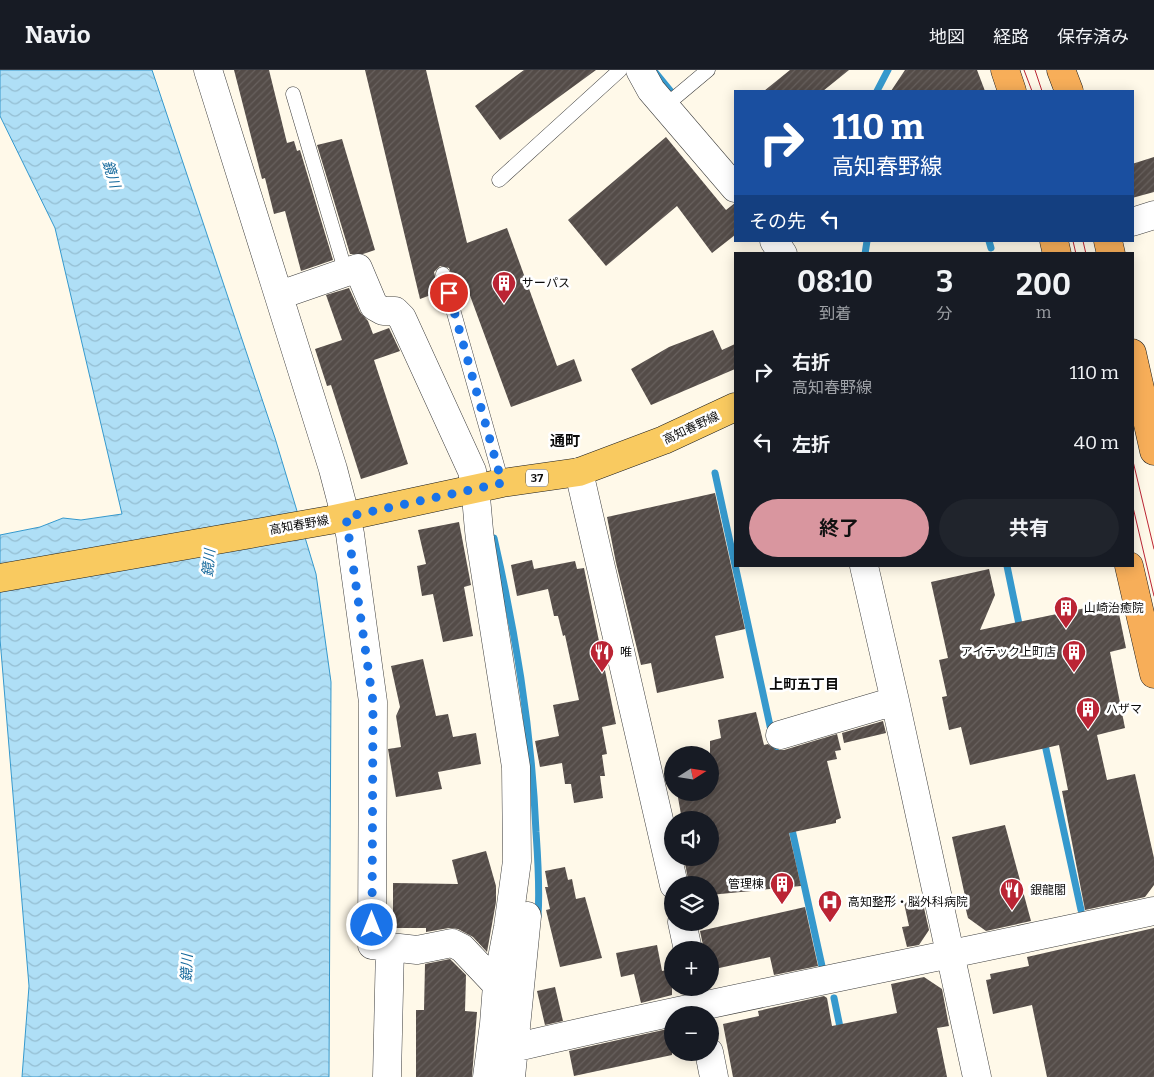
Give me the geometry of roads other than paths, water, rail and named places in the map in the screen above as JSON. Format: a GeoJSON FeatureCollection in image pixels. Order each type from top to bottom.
{"type":"FeatureCollection","features":[{"type":"Feature","properties":{"kind":"highway"},"geometry":{"type":"LineString","coordinates":[[1005,70],[1012,90]]}},
{"type":"Feature","properties":{"kind":"highway"},"geometry":{"type":"LineString","coordinates":[[1061,70],[1069,90]]}},
{"type":"Feature","properties":{"kind":"highway"},"geometry":{"type":"LineString","coordinates":[[1134,361],[1154,451]]}},
{"type":"Feature","properties":{"kind":"highway"},"geometry":{"type":"LineString","coordinates":[[1129,567],[1154,674]]}},
{"type":"Feature","properties":{"kind":"main road","name":"高知春野線"},"geometry":{"type":"LineString","coordinates":[[0,578],[338,518],[489,486],[580,472],[664,440],[734,408]]}},
{"type":"Feature","properties":{"kind":"street"},"geometry":{"type":"LineString","coordinates":[[208,70],[280,295],[338,518],[373,702],[372,945],[417,950],[452,943],[462,948],[497,985]]}},
{"type":"Feature","properties":{"kind":"street"},"geometry":{"type":"LineString","coordinates":[[640,70],[651,90],[734,187]]}},
{"type":"Feature","properties":{"kind":"street"},"geometry":{"type":"LineString","coordinates":[[1134,221],[1154,215]]}},
{"type":"Feature","properties":{"kind":"street"},"geometry":{"type":"LineString","coordinates":[[280,295],[358,268],[374,306],[384,311],[395,311],[402,318],[461,445],[489,486],[476,507],[516,767],[517,861],[508,927],[497,985],[487,1077]]}},
{"type":"Feature","properties":{"kind":"street"},"geometry":{"type":"LineString","coordinates":[[580,472],[672,876]]}},
{"type":"Feature","properties":{"kind":"street"},"geometry":{"type":"LineString","coordinates":[[864,567],[977,1077]]}},
{"type":"Feature","properties":{"kind":"street"},"geometry":{"type":"LineString","coordinates":[[780,735],[895,701]]}},
{"type":"Feature","properties":{"kind":"street"},"geometry":{"type":"LineString","coordinates":[[511,1077],[512,1048],[528,906],[527,890],[517,861]]}},
{"type":"Feature","properties":{"kind":"street"},"geometry":{"type":"LineString","coordinates":[[512,1048],[700,1003],[949,956],[1154,911]]}},
{"type":"Feature","properties":{"kind":"street"},"geometry":{"type":"LineString","coordinates":[[386,1077],[390,947]]}},
{"type":"Feature","properties":{"kind":"street"},"geometry":{"type":"LineString","coordinates":[[711,1061],[714,1077]]}},
{"type":"Feature","properties":{"kind":"lane"},"geometry":{"type":"LineString","coordinates":[[499,180],[620,70]]}},
{"type":"Feature","properties":{"kind":"lane"},"geometry":{"type":"LineString","coordinates":[[665,106],[708,70]]}},
{"type":"Feature","properties":{"kind":"lane"},"geometry":{"type":"LineString","coordinates":[[293,94],[346,272]]}},
{"type":"Feature","properties":{"kind":"lane"},"geometry":{"type":"LineString","coordinates":[[443,274],[489,486]]}},
{"type":"Feature","properties":{"kind":"water","name":"鏡川"},"geometry":{"type":"Polygon","coordinates":[[[0,70],[152,70],[275,438],[316,574],[331,682],[329,1077],[22,1077],[29,986],[0,639],[0,535],[40,527],[63,518],[81,520],[122,514],[55,228],[0,116],[0,70]]]}},
{"type":"Feature","properties":{"kind":"waterway"},"geometry":{"type":"LineString","coordinates":[[878,90],[888,70]]}},
{"type":"Feature","properties":{"kind":"waterway"},"geometry":{"type":"LineString","coordinates":[[655,72],[677,99]]}},
{"type":"Feature","properties":{"kind":"waterway"},"geometry":{"type":"LineString","coordinates":[[865,252],[867,242]]}},
{"type":"Feature","properties":{"kind":"waterway"},"geometry":{"type":"LineString","coordinates":[[989,242],[991,248]]}},
{"type":"Feature","properties":{"kind":"waterway"},"geometry":{"type":"LineString","coordinates":[[715,473],[734,560]]}},
{"type":"Feature","properties":{"kind":"waterway"},"geometry":{"type":"LineString","coordinates":[[494,538],[516,647],[527,721],[534,795],[539,885],[538,916]]}},
{"type":"Feature","properties":{"kind":"waterway"},"geometry":{"type":"LineString","coordinates":[[735,567],[777,758]]}},
{"type":"Feature","properties":{"kind":"waterway"},"geometry":{"type":"LineString","coordinates":[[1007,567],[1020,629]]}},
{"type":"Feature","properties":{"kind":"waterway"},"geometry":{"type":"LineString","coordinates":[[1044,740],[1081,910]]}},
{"type":"Feature","properties":{"kind":"waterway"},"geometry":{"type":"LineString","coordinates":[[791,825],[822,966]]}},
{"type":"Feature","properties":{"kind":"waterway"},"geometry":{"type":"LineString","coordinates":[[834,998],[841,1032]]}},
{"type":"Feature","properties":{"kind":"tram line"},"geometry":{"type":"LineString","coordinates":[[1024,70],[1032,90]]}},
{"type":"Feature","properties":{"kind":"tram line"},"geometry":{"type":"LineString","coordinates":[[1035,70],[1042,90]]}},
{"type":"Feature","properties":{"kind":"tram line"},"geometry":{"type":"LineString","coordinates":[[1073,242],[1076,252]]}},
{"type":"Feature","properties":{"kind":"tram line"},"geometry":{"type":"LineString","coordinates":[[1083,242],[1086,252]]}},
{"type":"Feature","properties":{"kind":"tram line"},"geometry":{"type":"LineString","coordinates":[[1134,465],[1154,549]]}},
{"type":"Feature","properties":{"kind":"tram line"},"geometry":{"type":"LineString","coordinates":[[1134,511],[1154,596]]}},
{"type":"Feature","properties":{"kind":"place","name":"サーパス"},"geometry":{"type":"Point","coordinates":[504,304]}},
{"type":"Feature","properties":{"kind":"place","name":"山崎治癒院"},"geometry":{"type":"Point","coordinates":[1066,629]}},
{"type":"Feature","properties":{"kind":"place","name":"唯"},"geometry":{"type":"Point","coordinates":[602,673]}},
{"type":"Feature","properties":{"kind":"place","name":"アイテック上町店"},"geometry":{"type":"Point","coordinates":[1074,673]}},
{"type":"Feature","properties":{"kind":"place","name":"ハザマ"},"geometry":{"type":"Point","coordinates":[1088,730]}},
{"type":"Feature","properties":{"kind":"place","name":"管理棟"},"geometry":{"type":"Point","coordinates":[782,905]}},
{"type":"Feature","properties":{"kind":"place","name":"銀龍閣"},"geometry":{"type":"Point","coordinates":[1012,911]}},
{"type":"Feature","properties":{"kind":"place","name":"高知整形・脳外科病院"},"geometry":{"type":"Point","coordinates":[830,923]}},
{"type":"Feature","properties":{"kind":"district","name":"通町"},"geometry":{"type":"Point","coordinates":[565,441]}},
{"type":"Feature","properties":{"kind":"district","name":"上町五丁目"},"geometry":{"type":"Point","coordinates":[804,684]}}]}
